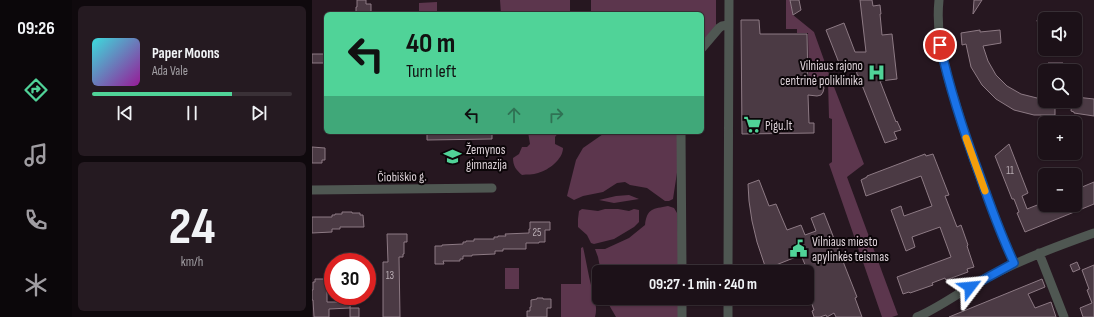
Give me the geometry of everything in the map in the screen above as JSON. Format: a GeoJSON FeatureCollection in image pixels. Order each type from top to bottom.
{"type":"FeatureCollection","features":[{"type":"Feature","properties":{"kind":"street"},"geometry":{"type":"LineString","coordinates":[[728,0],[728,265]]}},
{"type":"Feature","properties":{"kind":"street"},"geometry":{"type":"LineString","coordinates":[[939,0],[938,11],[940,45],[960,121],[1014,263]]}},
{"type":"Feature","properties":{"kind":"street"},"geometry":{"type":"LineString","coordinates":[[704,46],[719,28],[728,25]]}},
{"type":"Feature","properties":{"kind":"street"},"geometry":{"type":"LineString","coordinates":[[681,134],[682,265]]}},
{"type":"Feature","properties":{"kind":"street","name":"Čiobiškio g."},"geometry":{"type":"LineString","coordinates":[[312,190],[492,188]]}},
{"type":"Feature","properties":{"kind":"street"},"geometry":{"type":"LineString","coordinates":[[920,316],[1014,263],[1094,233]]}},
{"type":"Feature","properties":{"kind":"street"},"geometry":{"type":"LineString","coordinates":[[1039,253],[1064,317]]}},
{"type":"Feature","properties":{"kind":"street"},"geometry":{"type":"LineString","coordinates":[[682,305],[682,317]]}},
{"type":"Feature","properties":{"kind":"street"},"geometry":{"type":"LineString","coordinates":[[728,305],[728,317]]}},
{"type":"Feature","properties":{"kind":"shaded area"},"geometry":{"type":"Polygon","coordinates":[[[500,0],[570,0],[570,12],[501,12],[500,0]]]}},
{"type":"Feature","properties":{"kind":"shaded area"},"geometry":{"type":"Polygon","coordinates":[[[591,0],[716,0],[716,25],[704,40],[704,12],[591,12],[591,0]]]}},
{"type":"Feature","properties":{"kind":"shaded area"},"geometry":{"type":"Polygon","coordinates":[[[786,0],[790,0],[793,15],[814,32],[864,164],[847,177],[898,315],[892,317],[882,317],[829,164],[832,162],[832,119],[829,118],[828,81],[809,77],[808,33],[797,33],[797,29],[786,29],[786,0]]]}},
{"type":"Feature","properties":{"kind":"shaded area"},"geometry":{"type":"Polygon","coordinates":[[[437,2],[437,12],[419,12],[419,3],[437,2]]]}},
{"type":"Feature","properties":{"kind":"shaded area"},"geometry":{"type":"Polygon","coordinates":[[[528,134],[557,134],[555,137],[555,144],[563,148],[561,156],[555,164],[542,172],[522,175],[515,168],[513,158],[519,154],[522,147],[527,147],[530,144],[528,134]]]}},
{"type":"Feature","properties":{"kind":"shaded area"},"geometry":{"type":"Polygon","coordinates":[[[603,134],[678,134],[678,166],[673,199],[665,201],[647,188],[630,185],[625,182],[617,183],[603,192],[583,196],[574,200],[567,196],[576,160],[583,148],[603,134]]]}},
{"type":"Feature","properties":{"kind":"shaded area"},"geometry":{"type":"Polygon","coordinates":[[[629,195],[639,199],[614,203],[599,200],[616,196],[629,195]]]}},
{"type":"Feature","properties":{"kind":"shaded area"},"geometry":{"type":"Polygon","coordinates":[[[668,206],[674,208],[677,213],[680,265],[600,265],[595,249],[605,249],[629,238],[645,225],[649,212],[668,206]]]}},
{"type":"Feature","properties":{"kind":"shaded area"},"geometry":{"type":"Polygon","coordinates":[[[582,209],[598,211],[605,209],[629,211],[634,209],[639,210],[639,222],[634,227],[614,239],[594,244],[591,243],[587,235],[578,227],[579,211],[582,209]]]}},
{"type":"Feature","properties":{"kind":"shaded area"},"geometry":{"type":"Polygon","coordinates":[[[583,247],[592,288],[592,305],[596,305],[595,317],[561,317],[561,284],[581,284],[581,248],[583,247]]]}},
{"type":"Feature","properties":{"kind":"shaded area"},"geometry":{"type":"Polygon","coordinates":[[[505,268],[519,268],[519,289],[505,289],[505,268]]]}},
{"type":"Feature","properties":{"kind":"shaded area"},"geometry":{"type":"Polygon","coordinates":[[[609,305],[680,305],[680,317],[616,317],[609,305]]]}},
{"type":"Feature","properties":{"kind":"building"},"geometry":{"type":"Polygon","coordinates":[[[357,0],[366,0],[366,4],[371,4],[371,12],[356,12],[357,0]]]}},
{"type":"Feature","properties":{"kind":"building"},"geometry":{"type":"Polygon","coordinates":[[[790,0],[799,0],[801,10],[793,15],[790,0]]]}},
{"type":"Feature","properties":{"kind":"building","name":"Vilniaus rajono centrinė poliklinika"},"geometry":{"type":"Polygon","coordinates":[[[860,0],[872,0],[873,6],[880,5],[882,35],[892,34],[897,79],[880,81],[896,122],[897,121],[901,130],[894,132],[897,139],[885,143],[857,75],[856,66],[848,69],[847,65],[841,68],[826,30],[844,23],[855,52],[866,52],[860,0]]]}},
{"type":"Feature","properties":{"kind":"building"},"geometry":{"type":"Polygon","coordinates":[[[974,0],[982,0],[973,14],[974,0]]]}},
{"type":"Feature","properties":{"kind":"building"},"geometry":{"type":"Polygon","coordinates":[[[741,20],[759,20],[760,34],[807,34],[808,82],[819,82],[824,88],[821,95],[808,95],[809,123],[814,123],[814,133],[742,134],[741,20]]]}},
{"type":"Feature","properties":{"kind":"building"},"geometry":{"type":"Polygon","coordinates":[[[980,30],[980,32],[1000,30],[1001,43],[983,46],[988,61],[996,75],[1007,86],[1021,94],[1038,98],[1038,108],[1055,108],[1055,115],[1034,115],[1014,110],[996,99],[982,85],[971,67],[966,44],[962,45],[961,33],[980,30]]]}},
{"type":"Feature","properties":{"kind":"building"},"geometry":{"type":"Polygon","coordinates":[[[312,54],[324,54],[324,63],[312,63],[312,54]]]}},
{"type":"Feature","properties":{"kind":"building"},"geometry":{"type":"Polygon","coordinates":[[[1048,63],[1063,63],[1063,64],[1048,63]]]}},
{"type":"Feature","properties":{"kind":"building"},"geometry":{"type":"Polygon","coordinates":[[[1082,98],[1094,99],[1094,116],[1074,113],[1071,111],[1071,108],[1082,108],[1082,98]]]}},
{"type":"Feature","properties":{"kind":"building"},"geometry":{"type":"Polygon","coordinates":[[[427,134],[492,134],[492,139],[427,140],[427,134]]]}},
{"type":"Feature","properties":{"kind":"building"},"geometry":{"type":"Polygon","coordinates":[[[1009,144],[1028,193],[1022,196],[1027,209],[1038,205],[1038,212],[1074,212],[1025,232],[1017,213],[1019,212],[1014,199],[1012,199],[995,156],[1009,144]]]}},
{"type":"Feature","properties":{"kind":"building"},"geometry":{"type":"Polygon","coordinates":[[[312,147],[325,148],[325,160],[322,160],[322,163],[312,163],[312,147]]]}},
{"type":"Feature","properties":{"kind":"building"},"geometry":{"type":"Polygon","coordinates":[[[925,154],[926,156],[933,154],[949,195],[945,196],[957,227],[961,225],[974,267],[967,269],[968,272],[946,280],[945,278],[932,283],[933,285],[903,294],[897,277],[951,257],[940,227],[912,237],[915,247],[906,251],[891,210],[901,206],[904,216],[932,206],[921,176],[866,196],[861,180],[867,176],[925,154]]]}},
{"type":"Feature","properties":{"kind":"building","name":"Vilniaus miesto apylinkės teismas"},"geometry":{"type":"Polygon","coordinates":[[[759,180],[769,206],[776,204],[787,230],[801,225],[805,235],[816,231],[811,218],[824,213],[857,297],[855,298],[862,317],[836,317],[834,313],[827,317],[826,315],[814,317],[812,311],[814,310],[812,305],[814,305],[814,265],[805,265],[801,255],[776,265],[765,265],[752,221],[748,184],[759,180]]]}},
{"type":"Feature","properties":{"kind":"building"},"geometry":{"type":"Polygon","coordinates":[[[1094,182],[1094,204],[1082,209],[1082,187],[1094,182]]]}},
{"type":"Feature","properties":{"kind":"building"},"geometry":{"type":"Polygon","coordinates":[[[342,212],[360,213],[360,215],[363,215],[364,227],[340,227],[340,229],[332,229],[332,232],[312,233],[312,217],[332,217],[332,215],[335,214],[342,214],[342,212]]]}},
{"type":"Feature","properties":{"kind":"building"},"geometry":{"type":"Polygon","coordinates":[[[530,222],[550,222],[550,230],[545,230],[545,242],[526,243],[526,249],[503,249],[503,251],[495,251],[495,254],[463,256],[463,259],[460,259],[460,261],[443,261],[444,264],[435,264],[435,246],[463,244],[463,242],[466,241],[474,241],[474,239],[494,239],[494,237],[498,236],[506,236],[505,234],[529,233],[530,222]]]}},
{"type":"Feature","properties":{"kind":"building"},"geometry":{"type":"Polygon","coordinates":[[[387,234],[407,234],[407,242],[404,242],[403,257],[399,257],[400,317],[383,317],[383,262],[388,262],[387,234]]]}},
{"type":"Feature","properties":{"kind":"building"},"geometry":{"type":"Polygon","coordinates":[[[1077,262],[1080,269],[1073,272],[1070,265],[1077,262]]]}},
{"type":"Feature","properties":{"kind":"building"},"geometry":{"type":"Polygon","coordinates":[[[1094,265],[1094,317],[1083,317],[1080,308],[1092,303],[1082,270],[1094,265]]]}},
{"type":"Feature","properties":{"kind":"building"},"geometry":{"type":"Polygon","coordinates":[[[315,279],[324,279],[324,305],[350,305],[350,308],[329,309],[329,317],[314,317],[312,290],[313,282],[315,282],[315,279]]]}},
{"type":"Feature","properties":{"kind":"building"},"geometry":{"type":"Polygon","coordinates":[[[1042,279],[1045,287],[1028,294],[1035,308],[1051,302],[1056,317],[949,317],[1042,279]]]}},
{"type":"Feature","properties":{"kind":"building"},"geometry":{"type":"Polygon","coordinates":[[[537,298],[551,299],[551,308],[547,308],[547,317],[527,317],[527,311],[530,311],[531,307],[531,300],[537,298]]]}},
{"type":"Feature","properties":{"kind":"building"},"geometry":{"type":"Polygon","coordinates":[[[350,308],[359,308],[359,317],[350,317],[350,308]]]}},
{"type":"Feature","properties":{"kind":"slow traffic"},"geometry":{"type":"LineString","coordinates":[[966,138],[985,191]]}},
{"type":"Feature","properties":{"kind":"place","name":"Vilniaus rajono centrinė poliklinika"},"geometry":{"type":"Point","coordinates":[876,72]}},
{"type":"Feature","properties":{"kind":"place","name":"Pigu.lt"},"geometry":{"type":"Point","coordinates":[752,125]}},
{"type":"Feature","properties":{"kind":"place","name":"Žemynos gimnazija"},"geometry":{"type":"Point","coordinates":[453,156]}},
{"type":"Feature","properties":{"kind":"place","name":"Vilniaus miesto apylinkės teismas"},"geometry":{"type":"Point","coordinates":[799,248]}},
{"type":"Feature","properties":{"kind":"route"},"geometry":{"type":"LineString","coordinates":[[940,45],[960,121],[1014,263],[970,287]]}}]}
